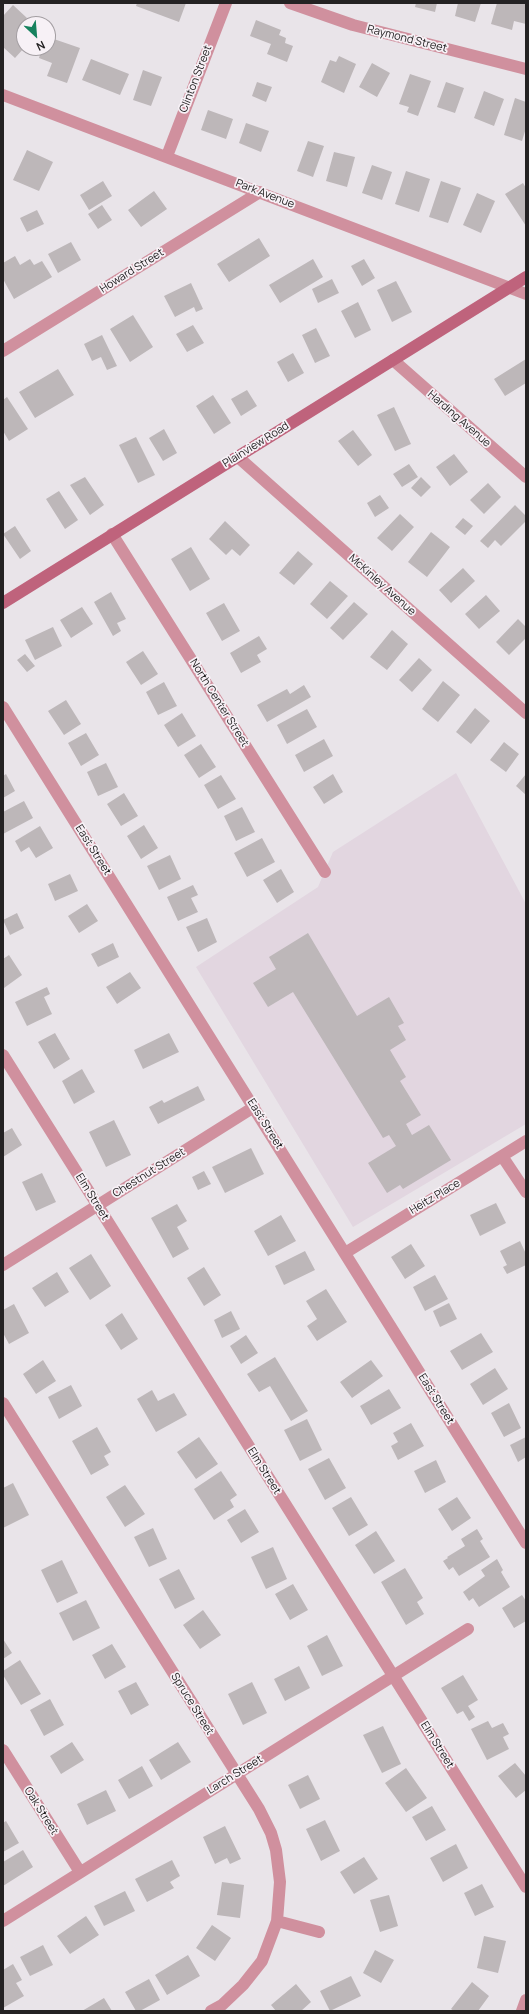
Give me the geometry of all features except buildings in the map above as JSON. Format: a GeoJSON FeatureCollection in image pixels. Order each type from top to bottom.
{"type":"FeatureCollection","features":[{"type":"Feature","properties":{"kind":"main road","name":"Plainview Road"},"geometry":{"type":"LineString","coordinates":[[3,603],[526,277]]}},
{"type":"Feature","properties":{"kind":"street","name":"Clinton Street"},"geometry":{"type":"LineString","coordinates":[[167,156],[226,3]]}},
{"type":"Feature","properties":{"kind":"street","name":"Raymond Street"},"geometry":{"type":"LineString","coordinates":[[290,3],[352,25],[526,69]]}},
{"type":"Feature","properties":{"kind":"street","name":"Park Avenue"},"geometry":{"type":"LineString","coordinates":[[5,97],[167,156],[526,294]]}},
{"type":"Feature","properties":{"kind":"street","name":"Howard Street"},"geometry":{"type":"LineString","coordinates":[[3,351],[260,192]]}},
{"type":"Feature","properties":{"kind":"street","name":"Harding Avenue"},"geometry":{"type":"LineString","coordinates":[[393,360],[526,477]]}},
{"type":"Feature","properties":{"kind":"street","name":"McKinley Avenue"},"geometry":{"type":"LineString","coordinates":[[238,457],[526,714]]}},
{"type":"Feature","properties":{"kind":"street","name":"North Center Street"},"geometry":{"type":"LineString","coordinates":[[112,534],[325,872]]}},
{"type":"Feature","properties":{"kind":"street","name":"East Street"},"geometry":{"type":"LineString","coordinates":[[3,706],[526,1543]]}},
{"type":"Feature","properties":{"kind":"street","name":"Elm Street"},"geometry":{"type":"LineString","coordinates":[[3,1055],[526,1887]]}},
{"type":"Feature","properties":{"kind":"street","name":"Chestnut Street"},"geometry":{"type":"LineString","coordinates":[[3,1265],[254,1107]]}},
{"type":"Feature","properties":{"kind":"street","name":"Heitz Place"},"geometry":{"type":"LineString","coordinates":[[345,1252],[526,1141]]}},
{"type":"Feature","properties":{"kind":"street"},"geometry":{"type":"LineString","coordinates":[[502,1156],[526,1192]]}},
{"type":"Feature","properties":{"kind":"street","name":"Spruce Street"},"geometry":{"type":"LineString","coordinates":[[3,1403],[259,1809],[271,1833],[276,1850],[280,1882],[277,1922],[262,1961],[243,1986],[222,2005],[211,2011]]}},
{"type":"Feature","properties":{"kind":"street","name":"Larch Street"},"geometry":{"type":"LineString","coordinates":[[3,1921],[468,1629]]}},
{"type":"Feature","properties":{"kind":"street","name":"Oak Street"},"geometry":{"type":"LineString","coordinates":[[3,1750],[80,1872]]}},
{"type":"Feature","properties":{"kind":"street"},"geometry":{"type":"LineString","coordinates":[[277,1922],[319,1932]]}},
{"type":"Feature","properties":{"kind":"street"},"geometry":{"type":"LineString","coordinates":[[522,2011],[526,2000]]}},
{"type":"Feature","properties":{"kind":"shaded area"},"geometry":{"type":"Polygon","coordinates":[[[456,773],[526,904],[526,1124],[353,1227],[196,967],[318,887],[333,852],[456,773]]]}}]}
